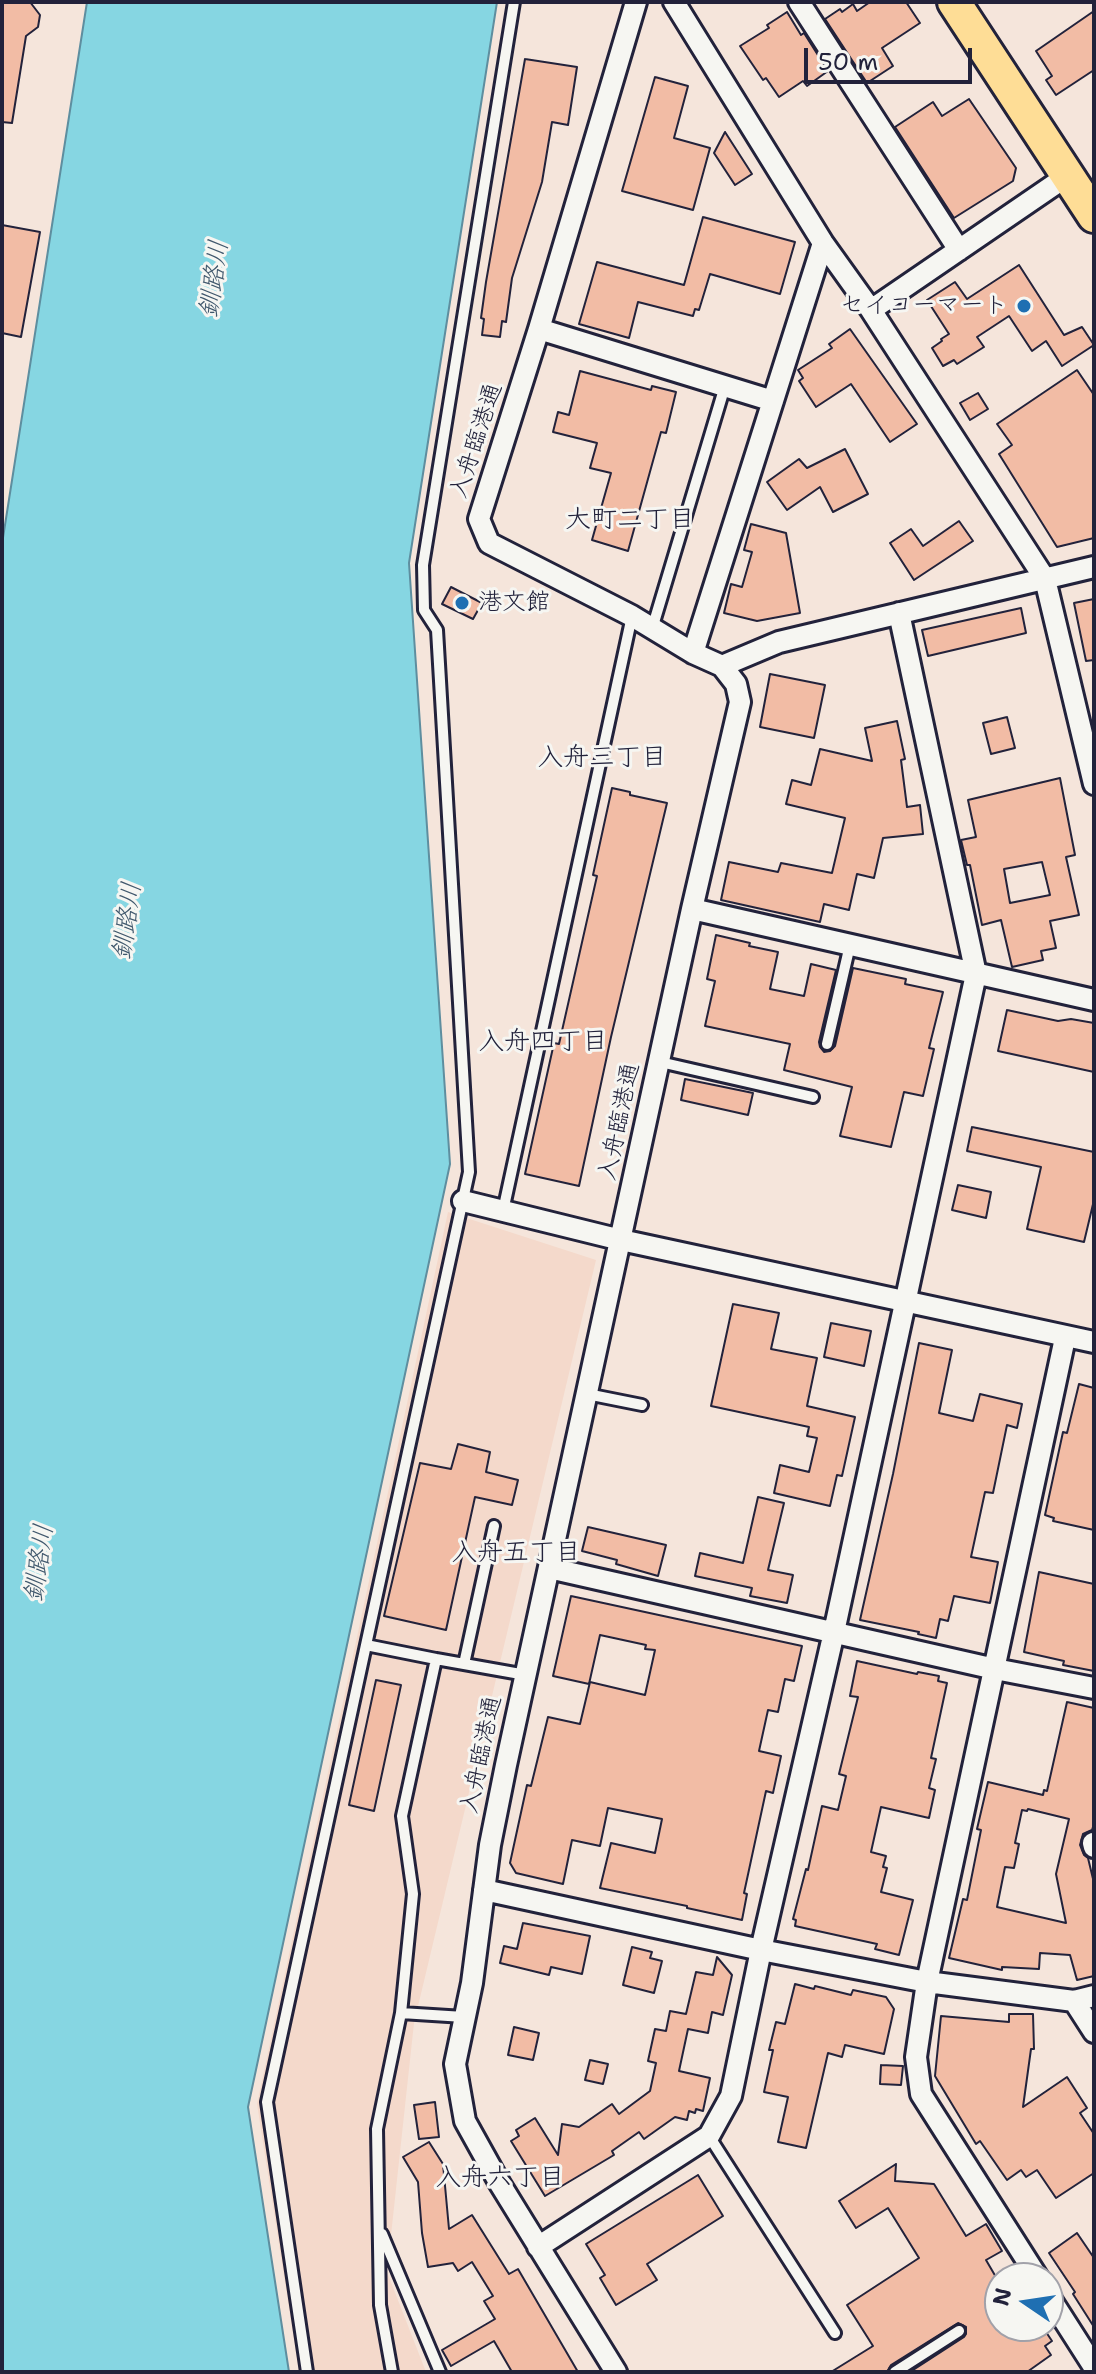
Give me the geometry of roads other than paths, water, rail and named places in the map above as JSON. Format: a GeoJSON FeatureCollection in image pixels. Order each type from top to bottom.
{"type":"FeatureCollection","features":[{"type":"Feature","properties":{"kind":"main road"},"geometry":{"type":"LineString","coordinates":[[954,2],[1094,216]]}},
{"type":"Feature","properties":{"kind":"street","name":"入舟臨港通"},"geometry":{"type":"LineString","coordinates":[[616,2372],[500,2184],[465,2121],[455,2064],[472,1983],[490,1845],[692,909],[740,702],[736,684],[722,666],[489,543],[479,519],[636,2]]}},
{"type":"Feature","properties":{"kind":"street"},"geometry":{"type":"LineString","coordinates":[[674,2],[823,243],[871,310],[1045,579],[1094,784]]}},
{"type":"Feature","properties":{"kind":"street"},"geometry":{"type":"LineString","coordinates":[[799,2],[959,250]]}},
{"type":"Feature","properties":{"kind":"street"},"geometry":{"type":"LineString","coordinates":[[871,310],[1067,176]]}},
{"type":"Feature","properties":{"kind":"street"},"geometry":{"type":"LineString","coordinates":[[693,653],[823,243]]}},
{"type":"Feature","properties":{"kind":"street"},"geometry":{"type":"LineString","coordinates":[[539,329],[773,401]]}},
{"type":"Feature","properties":{"kind":"street"},"geometry":{"type":"LineString","coordinates":[[722,666],[779,642],[1094,567]]}},
{"type":"Feature","properties":{"kind":"street"},"geometry":{"type":"LineString","coordinates":[[538,2247],[709,2136],[731,2096],[834,1632],[976,974],[899,613]]}},
{"type":"Feature","properties":{"kind":"street"},"geometry":{"type":"LineString","coordinates":[[692,909],[1094,1000]]}},
{"type":"Feature","properties":{"kind":"street"},"geometry":{"type":"LineString","coordinates":[[463,1201],[621,1240],[1094,1342]]}},
{"type":"Feature","properties":{"kind":"street"},"geometry":{"type":"LineString","coordinates":[[1028,2262],[921,2094],[916,2057],[927,1982],[1065,1338]]}},
{"type":"Feature","properties":{"kind":"street"},"geometry":{"type":"LineString","coordinates":[[549,1568],[995,1669],[1094,1688]]}},
{"type":"Feature","properties":{"kind":"street"},"geometry":{"type":"LineString","coordinates":[[484,1890],[761,1950],[927,1982],[1084,1998],[1094,2032]]}},
{"type":"Feature","properties":{"kind":"street"},"geometry":{"type":"LineString","coordinates":[[1064,2323],[1088,2364]]}},
{"type":"Feature","properties":{"kind":"lane"},"geometry":{"type":"LineString","coordinates":[[307,2372],[267,2102],[469,1172],[437,630],[424,610],[423,565],[514,2]]}},
{"type":"Feature","properties":{"kind":"lane"},"geometry":{"type":"LineString","coordinates":[[652,629],[725,386]]}},
{"type":"Feature","properties":{"kind":"lane"},"geometry":{"type":"LineString","coordinates":[[503,1211],[632,616]]}},
{"type":"Feature","properties":{"kind":"lane"},"geometry":{"type":"LineString","coordinates":[[827,1044],[850,945]]}},
{"type":"Feature","properties":{"kind":"lane"},"geometry":{"type":"LineString","coordinates":[[660,1062],[813,1097]]}},
{"type":"Feature","properties":{"kind":"lane"},"geometry":{"type":"LineString","coordinates":[[587,1394],[642,1405]]}},
{"type":"Feature","properties":{"kind":"lane"},"geometry":{"type":"LineString","coordinates":[[464,1664],[494,1526]]}},
{"type":"Feature","properties":{"kind":"lane"},"geometry":{"type":"LineString","coordinates":[[366,1645],[526,1675]]}},
{"type":"Feature","properties":{"kind":"lane"},"geometry":{"type":"LineString","coordinates":[[392,2372],[380,2305],[377,2129],[401,2013],[413,1894],[402,1816],[436,1659]]}},
{"type":"Feature","properties":{"kind":"lane"},"geometry":{"type":"LineString","coordinates":[[401,2013],[464,2017]]}},
{"type":"Feature","properties":{"kind":"lane"},"geometry":{"type":"LineString","coordinates":[[709,2136],[835,2333]]}},
{"type":"Feature","properties":{"kind":"lane"},"geometry":{"type":"LineString","coordinates":[[379,2227],[440,2372]]}},
{"type":"Feature","properties":{"kind":"lane"},"geometry":{"type":"LineString","coordinates":[[895,2372],[959,2331]]}},
{"type":"Feature","properties":{"kind":"water","name":"釧路川"},"geometry":{"type":"Polygon","coordinates":[[[87,2],[497,2],[409,563],[450,1164],[248,2107],[289,2372],[2,2372],[2,544],[87,2]]]}},
{"type":"Feature","properties":{"kind":"place","name":"セイコーマート"},"geometry":{"type":"Point","coordinates":[1024,306]}},
{"type":"Feature","properties":{"kind":"place","name":"港文館"},"geometry":{"type":"Point","coordinates":[462,603]}},
{"type":"Feature","properties":{"kind":"district","name":"大町二丁目"},"geometry":{"type":"Point","coordinates":[630,520]}},
{"type":"Feature","properties":{"kind":"district","name":"入舟三丁目"},"geometry":{"type":"Point","coordinates":[602,758]}},
{"type":"Feature","properties":{"kind":"district","name":"入舟四丁目"},"geometry":{"type":"Point","coordinates":[543,1042]}},
{"type":"Feature","properties":{"kind":"district","name":"入舟五丁目"},"geometry":{"type":"Point","coordinates":[516,1553]}},
{"type":"Feature","properties":{"kind":"district","name":"入舟六丁目"},"geometry":{"type":"Point","coordinates":[500,2178]}}]}
